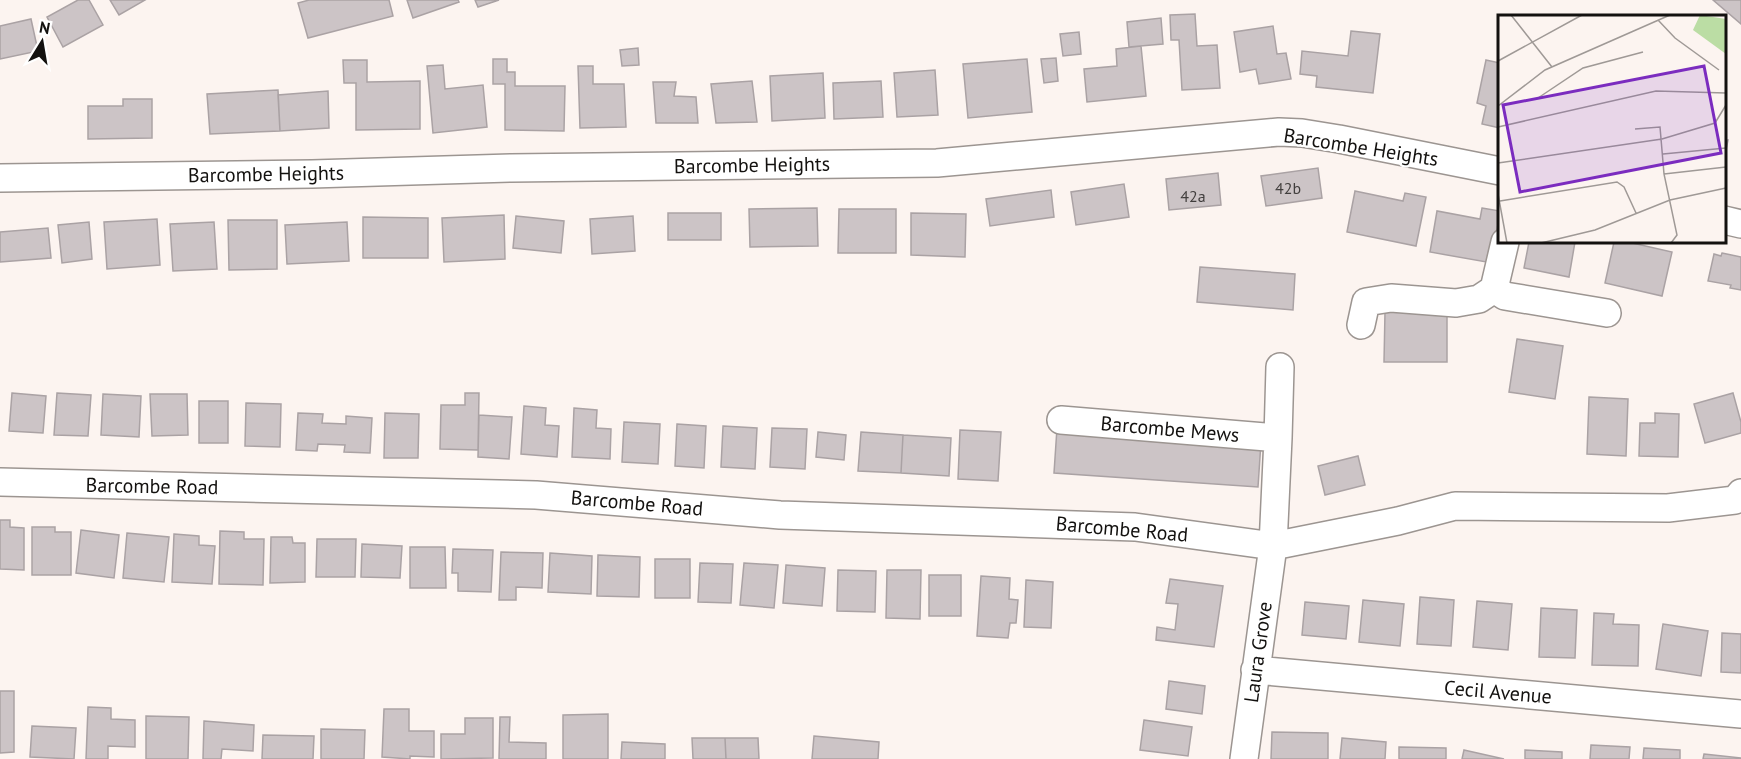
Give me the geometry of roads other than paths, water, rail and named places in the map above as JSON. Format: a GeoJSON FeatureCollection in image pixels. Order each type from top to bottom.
{"type":"FeatureCollection","features":[{"type":"Feature","properties":{"kind":"street","name":"Barcombe Heights"},"geometry":{"type":"LineString","coordinates":[[0,178],[312,174],[511,168],[937,163],[1279,132],[1340,139],[1498,171]]}},
{"type":"Feature","properties":{"kind":"street"},"geometry":{"type":"LineString","coordinates":[[1726,220],[1741,224]]}},
{"type":"Feature","properties":{"kind":"street"},"geometry":{"type":"LineString","coordinates":[[1361,325],[1366,302],[1391,298],[1456,303],[1479,299],[1494,289],[1505,243]]}},
{"type":"Feature","properties":{"kind":"street"},"geometry":{"type":"LineString","coordinates":[[1494,289],[1505,296],[1607,313]]}},
{"type":"Feature","properties":{"kind":"street"},"geometry":{"type":"LineString","coordinates":[[1280,367],[1273,546],[1398,521],[1455,506],[1668,508],[1735,500],[1741,493]]}},
{"type":"Feature","properties":{"kind":"street","name":"Barcombe Mews"},"geometry":{"type":"LineString","coordinates":[[1061,420],[1278,438]]}},
{"type":"Feature","properties":{"kind":"street","name":"Barcombe Road"},"geometry":{"type":"LineString","coordinates":[[0,482],[536,495],[780,515],[1135,527],[1273,546]]}},
{"type":"Feature","properties":{"kind":"street","name":"Laura Grove"},"geometry":{"type":"LineString","coordinates":[[1244,759],[1273,546]]}},
{"type":"Feature","properties":{"kind":"street","name":"Cecil Avenue"},"geometry":{"type":"LineString","coordinates":[[1255,670],[1741,714]]}}]}
